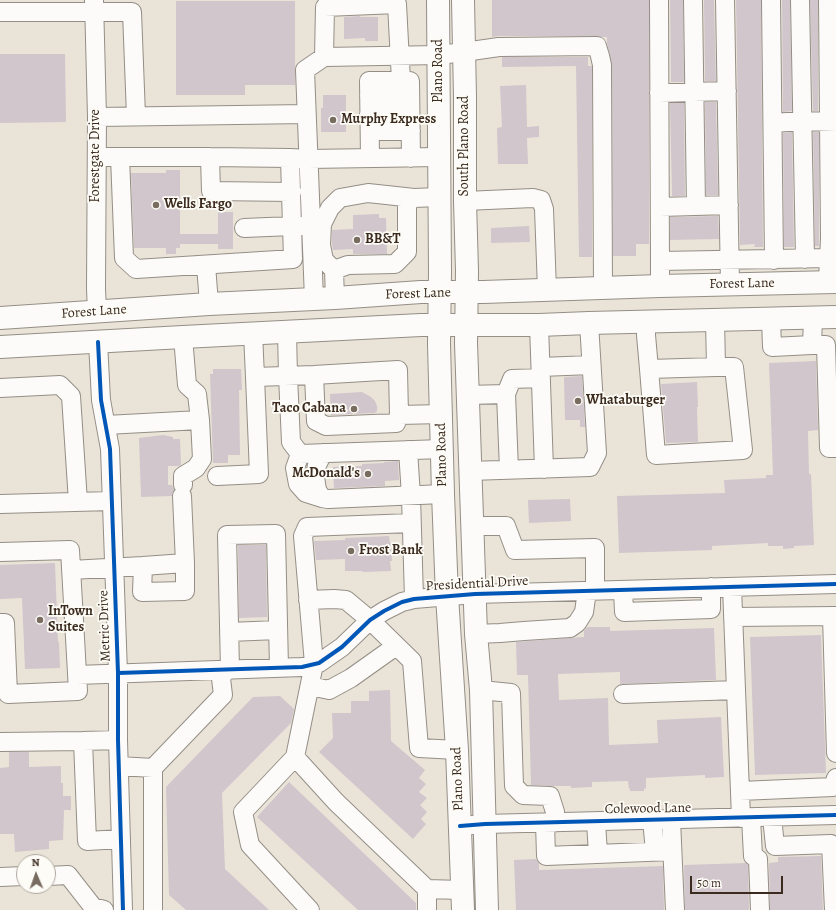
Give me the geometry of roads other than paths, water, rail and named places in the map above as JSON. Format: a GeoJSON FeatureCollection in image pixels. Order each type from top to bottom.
{"type":"FeatureCollection","features":[{"type":"Feature","properties":{"kind":"main road","name":"Plano Road"},"geometry":{"type":"LineString","coordinates":[[438,0],[439,326],[443,494],[447,596],[457,750],[462,900]]}},
{"type":"Feature","properties":{"kind":"main road","name":"South Plano Road"},"geometry":{"type":"LineString","coordinates":[[463,0],[467,293]]}},
{"type":"Feature","properties":{"kind":"main road","name":"Forest Lane"},"geometry":{"type":"LineString","coordinates":[[0,318],[421,292],[467,293],[832,282]]}},
{"type":"Feature","properties":{"kind":"main road","name":"Plano Road"},"geometry":{"type":"LineString","coordinates":[[467,293],[467,395],[474,594],[481,690],[487,910]]}},
{"type":"Feature","properties":{"kind":"main road"},"geometry":{"type":"LineString","coordinates":[[97,311],[98,342]]}},
{"type":"Feature","properties":{"kind":"main road","name":"Forest Lane"},"geometry":{"type":"LineString","coordinates":[[0,347],[421,325],[539,325],[836,317]]}},
{"type":"Feature","properties":{"kind":"street"},"geometry":{"type":"LineString","coordinates":[[659,0],[660,286]]}},
{"type":"Feature","properties":{"kind":"street"},"geometry":{"type":"LineString","coordinates":[[693,0],[696,206]]}},
{"type":"Feature","properties":{"kind":"street"},"geometry":{"type":"LineString","coordinates":[[725,0],[730,285]]}},
{"type":"Feature","properties":{"kind":"street"},"geometry":{"type":"LineString","coordinates":[[771,0],[774,260]]}},
{"type":"Feature","properties":{"kind":"street"},"geometry":{"type":"LineString","coordinates":[[800,0],[805,259]]}},
{"type":"Feature","properties":{"kind":"street"},"geometry":{"type":"LineString","coordinates":[[828,0],[832,122],[829,258],[832,282]]}},
{"type":"Feature","properties":{"kind":"street"},"geometry":{"type":"LineString","coordinates":[[324,57],[325,7],[397,4],[401,81]]}},
{"type":"Feature","properties":{"kind":"street"},"geometry":{"type":"LineString","coordinates":[[0,12],[93,6],[132,12],[136,116]]}},
{"type":"Feature","properties":{"kind":"street","name":"Forestgate Drive"},"geometry":{"type":"LineString","coordinates":[[93,6],[97,117],[97,311]]}},
{"type":"Feature","properties":{"kind":"street"},"geometry":{"type":"LineString","coordinates":[[120,157],[124,258],[136,269],[293,259],[292,192],[306,114],[305,70],[324,57],[438,55],[499,47],[596,46],[602,65],[603,288]]}},
{"type":"Feature","properties":{"kind":"street"},"geometry":{"type":"LineString","coordinates":[[370,158],[369,81],[410,81],[411,158]]}},
{"type":"Feature","properties":{"kind":"street"},"geometry":{"type":"LineString","coordinates":[[659,93],[727,91]]}},
{"type":"Feature","properties":{"kind":"street"},"geometry":{"type":"LineString","coordinates":[[369,96],[410,96]]}},
{"type":"Feature","properties":{"kind":"street"},"geometry":{"type":"LineString","coordinates":[[97,117],[306,114]]}},
{"type":"Feature","properties":{"kind":"street"},"geometry":{"type":"LineString","coordinates":[[773,123],[802,121],[832,122]]}},
{"type":"Feature","properties":{"kind":"street"},"geometry":{"type":"LineString","coordinates":[[370,123],[410,123]]}},
{"type":"Feature","properties":{"kind":"street"},"geometry":{"type":"LineString","coordinates":[[97,157],[439,157]]}},
{"type":"Feature","properties":{"kind":"street"},"geometry":{"type":"LineString","coordinates":[[210,157],[211,192],[292,192]]}},
{"type":"Feature","properties":{"kind":"street"},"geometry":{"type":"LineString","coordinates":[[299,158],[310,226],[314,299]]}},
{"type":"Feature","properties":{"kind":"street"},"geometry":{"type":"LineString","coordinates":[[335,298],[334,270],[324,260],[321,245],[322,224],[330,208],[340,198],[368,193],[414,198],[439,197]]}},
{"type":"Feature","properties":{"kind":"street"},"geometry":{"type":"LineString","coordinates":[[334,270],[348,265],[395,264],[407,252],[407,203],[414,198]]}},
{"type":"Feature","properties":{"kind":"street"},"geometry":{"type":"LineString","coordinates":[[465,201],[533,198],[541,200],[544,209],[547,290]]}},
{"type":"Feature","properties":{"kind":"street"},"geometry":{"type":"LineString","coordinates":[[660,207],[729,205]]}},
{"type":"Feature","properties":{"kind":"street"},"geometry":{"type":"LineString","coordinates":[[244,228],[310,226]]}},
{"type":"Feature","properties":{"kind":"street"},"geometry":{"type":"LineString","coordinates":[[660,261],[829,258]]}},
{"type":"Feature","properties":{"kind":"street"},"geometry":{"type":"LineString","coordinates":[[206,265],[209,304]]}},
{"type":"Feature","properties":{"kind":"street"},"geometry":{"type":"LineString","coordinates":[[812,318],[812,345]]}},
{"type":"Feature","properties":{"kind":"street"},"geometry":{"type":"LineString","coordinates":[[771,319],[772,347],[826,345],[829,448],[836,448]]}},
{"type":"Feature","properties":{"kind":"street"},"geometry":{"type":"LineString","coordinates":[[715,320],[716,367]]}},
{"type":"Feature","properties":{"kind":"street"},"geometry":{"type":"LineString","coordinates":[[646,322],[649,369],[656,455],[743,450],[734,367],[649,369]]}},
{"type":"Feature","properties":{"kind":"street"},"geometry":{"type":"LineString","coordinates":[[470,471],[590,467],[597,453],[589,323]]}},
{"type":"Feature","properties":{"kind":"street"},"geometry":{"type":"LineString","coordinates":[[539,325],[544,469]]}},
{"type":"Feature","properties":{"kind":"street"},"geometry":{"type":"LineString","coordinates":[[288,332],[288,376],[292,442],[300,454]]}},
{"type":"Feature","properties":{"kind":"street"},"geometry":{"type":"LineString","coordinates":[[217,476],[259,474],[252,333]]}},
{"type":"Feature","properties":{"kind":"street"},"geometry":{"type":"LineString","coordinates":[[143,566],[142,592],[185,591],[182,490],[183,476],[196,468],[202,459],[197,394],[187,385],[183,337]]}},
{"type":"Feature","properties":{"kind":"street","name":"Metric Drive"},"geometry":{"type":"LineString","coordinates":[[98,342],[100,391],[110,449],[118,673],[118,740],[123,910]]}},
{"type":"Feature","properties":{"kind":"street"},"geometry":{"type":"LineString","coordinates":[[509,470],[506,394],[512,379],[541,372],[591,365]]}},
{"type":"Feature","properties":{"kind":"street"},"geometry":{"type":"LineString","coordinates":[[255,377],[398,370],[399,415],[396,423],[326,426],[316,421],[314,375]]}},
{"type":"Feature","properties":{"kind":"street"},"geometry":{"type":"LineString","coordinates":[[0,388],[60,386],[71,396],[78,502]]}},
{"type":"Feature","properties":{"kind":"street"},"geometry":{"type":"LineString","coordinates":[[467,395],[506,394]]}},
{"type":"Feature","properties":{"kind":"street"},"geometry":{"type":"LineString","coordinates":[[399,415],[442,414]]}},
{"type":"Feature","properties":{"kind":"street"},"geometry":{"type":"LineString","coordinates":[[106,425],[200,420]]}},
{"type":"Feature","properties":{"kind":"street"},"geometry":{"type":"LineString","coordinates":[[300,454],[442,449]]}},
{"type":"Feature","properties":{"kind":"street"},"geometry":{"type":"LineString","coordinates":[[408,450],[414,599]]}},
{"type":"Feature","properties":{"kind":"street"},"geometry":{"type":"LineString","coordinates":[[322,498],[317,490],[314,477],[317,465],[323,453]]}},
{"type":"Feature","properties":{"kind":"street"},"geometry":{"type":"LineString","coordinates":[[300,454],[295,468],[298,484],[306,493],[322,498],[443,494]]}},
{"type":"Feature","properties":{"kind":"street"},"geometry":{"type":"LineString","coordinates":[[0,504],[112,500]]}},
{"type":"Feature","properties":{"kind":"street"},"geometry":{"type":"LineString","coordinates":[[310,910],[250,845],[243,812],[295,757],[314,664],[303,536],[307,527],[411,523]]}},
{"type":"Feature","properties":{"kind":"street"},"geometry":{"type":"LineString","coordinates":[[472,526],[506,526],[515,550],[594,548],[591,591],[584,612],[577,623],[570,628],[476,634]]}},
{"type":"Feature","properties":{"kind":"street"},"geometry":{"type":"LineString","coordinates":[[153,910],[153,768],[222,695],[229,632],[227,535],[276,534],[279,668]]}},
{"type":"Feature","properties":{"kind":"street"},"geometry":{"type":"LineString","coordinates":[[0,552],[70,550],[78,691],[8,694],[5,623],[0,623]]}},
{"type":"Feature","properties":{"kind":"street"},"geometry":{"type":"LineString","coordinates":[[71,570],[185,563]]}},
{"type":"Feature","properties":{"kind":"street","name":"Presidential Drive"},"geometry":{"type":"LineString","coordinates":[[77,675],[302,667],[319,663],[342,647],[370,620],[402,602],[414,599],[474,594],[836,584]]}},
{"type":"Feature","properties":{"kind":"street"},"geometry":{"type":"LineString","coordinates":[[732,587],[740,791],[753,856],[758,859],[760,910]]}},
{"type":"Feature","properties":{"kind":"street"},"geometry":{"type":"LineString","coordinates":[[308,600],[346,600],[370,620],[412,661],[419,748],[457,750]]}},
{"type":"Feature","properties":{"kind":"street"},"geometry":{"type":"LineString","coordinates":[[733,617],[834,616],[836,753]]}},
{"type":"Feature","properties":{"kind":"street"},"geometry":{"type":"LineString","coordinates":[[229,632],[278,630]]}},
{"type":"Feature","properties":{"kind":"street"},"geometry":{"type":"LineString","coordinates":[[310,686],[329,690],[351,678],[396,646]]}},
{"type":"Feature","properties":{"kind":"street"},"geometry":{"type":"LineString","coordinates":[[481,690],[510,693],[514,786],[523,795],[550,796],[554,812],[549,823],[546,856],[663,851]]}},
{"type":"Feature","properties":{"kind":"street"},"geometry":{"type":"LineString","coordinates":[[623,694],[736,690]]}},
{"type":"Feature","properties":{"kind":"street"},"geometry":{"type":"LineString","coordinates":[[0,742],[118,740]]}},
{"type":"Feature","properties":{"kind":"street"},"geometry":{"type":"LineString","coordinates":[[83,741],[88,841],[121,839]]}},
{"type":"Feature","properties":{"kind":"street"},"geometry":{"type":"LineString","coordinates":[[295,757],[336,802],[427,888],[462,900]]}},
{"type":"Feature","properties":{"kind":"street"},"geometry":{"type":"LineString","coordinates":[[119,766],[153,768]]}},
{"type":"Feature","properties":{"kind":"street"},"geometry":{"type":"LineString","coordinates":[[740,791],[833,787],[836,778]]}},
{"type":"Feature","properties":{"kind":"street"},"geometry":{"type":"LineString","coordinates":[[832,815],[831,844],[835,902]]}},
{"type":"Feature","properties":{"kind":"street","name":"Colewood Lane"},"geometry":{"type":"LineString","coordinates":[[460,826],[485,824],[832,815]]}},
{"type":"Feature","properties":{"kind":"street"},"geometry":{"type":"LineString","coordinates":[[772,817],[775,846],[831,844]]}},
{"type":"Feature","properties":{"kind":"street"},"geometry":{"type":"LineString","coordinates":[[652,820],[663,851],[675,910]]}},
{"type":"Feature","properties":{"kind":"street"},"geometry":{"type":"LineString","coordinates":[[663,851],[671,820]]}},
{"type":"Feature","properties":{"kind":"street"},"geometry":{"type":"LineString","coordinates":[[596,822],[598,854]]}},
{"type":"Feature","properties":{"kind":"street"},"geometry":{"type":"LineString","coordinates":[[56,876],[68,875],[93,907],[104,910]]}},
{"type":"Feature","properties":{"kind":"street"},"geometry":{"type":"LineString","coordinates":[[0,877],[16,876]]}},
{"type":"Feature","properties":{"kind":"street"},"geometry":{"type":"LineString","coordinates":[[427,888],[427,910]]}},
{"type":"Feature","properties":{"kind":"place","name":"Murphy Express"},"geometry":{"type":"Point","coordinates":[333,120]}},
{"type":"Feature","properties":{"kind":"place","name":"Wells Fargo"},"geometry":{"type":"Point","coordinates":[156,205]}},
{"type":"Feature","properties":{"kind":"place","name":"BB&T"},"geometry":{"type":"Point","coordinates":[357,240]}},
{"type":"Feature","properties":{"kind":"place","name":"Whataburger"},"geometry":{"type":"Point","coordinates":[578,401]}},
{"type":"Feature","properties":{"kind":"place","name":"Taco Cabana"},"geometry":{"type":"Point","coordinates":[354,409]}},
{"type":"Feature","properties":{"kind":"place","name":"McDonald's"},"geometry":{"type":"Point","coordinates":[368,474]}},
{"type":"Feature","properties":{"kind":"place","name":"Frost Bank"},"geometry":{"type":"Point","coordinates":[351,551]}},
{"type":"Feature","properties":{"kind":"place","name":"InTown Suites"},"geometry":{"type":"Point","coordinates":[40,620]}}]}
